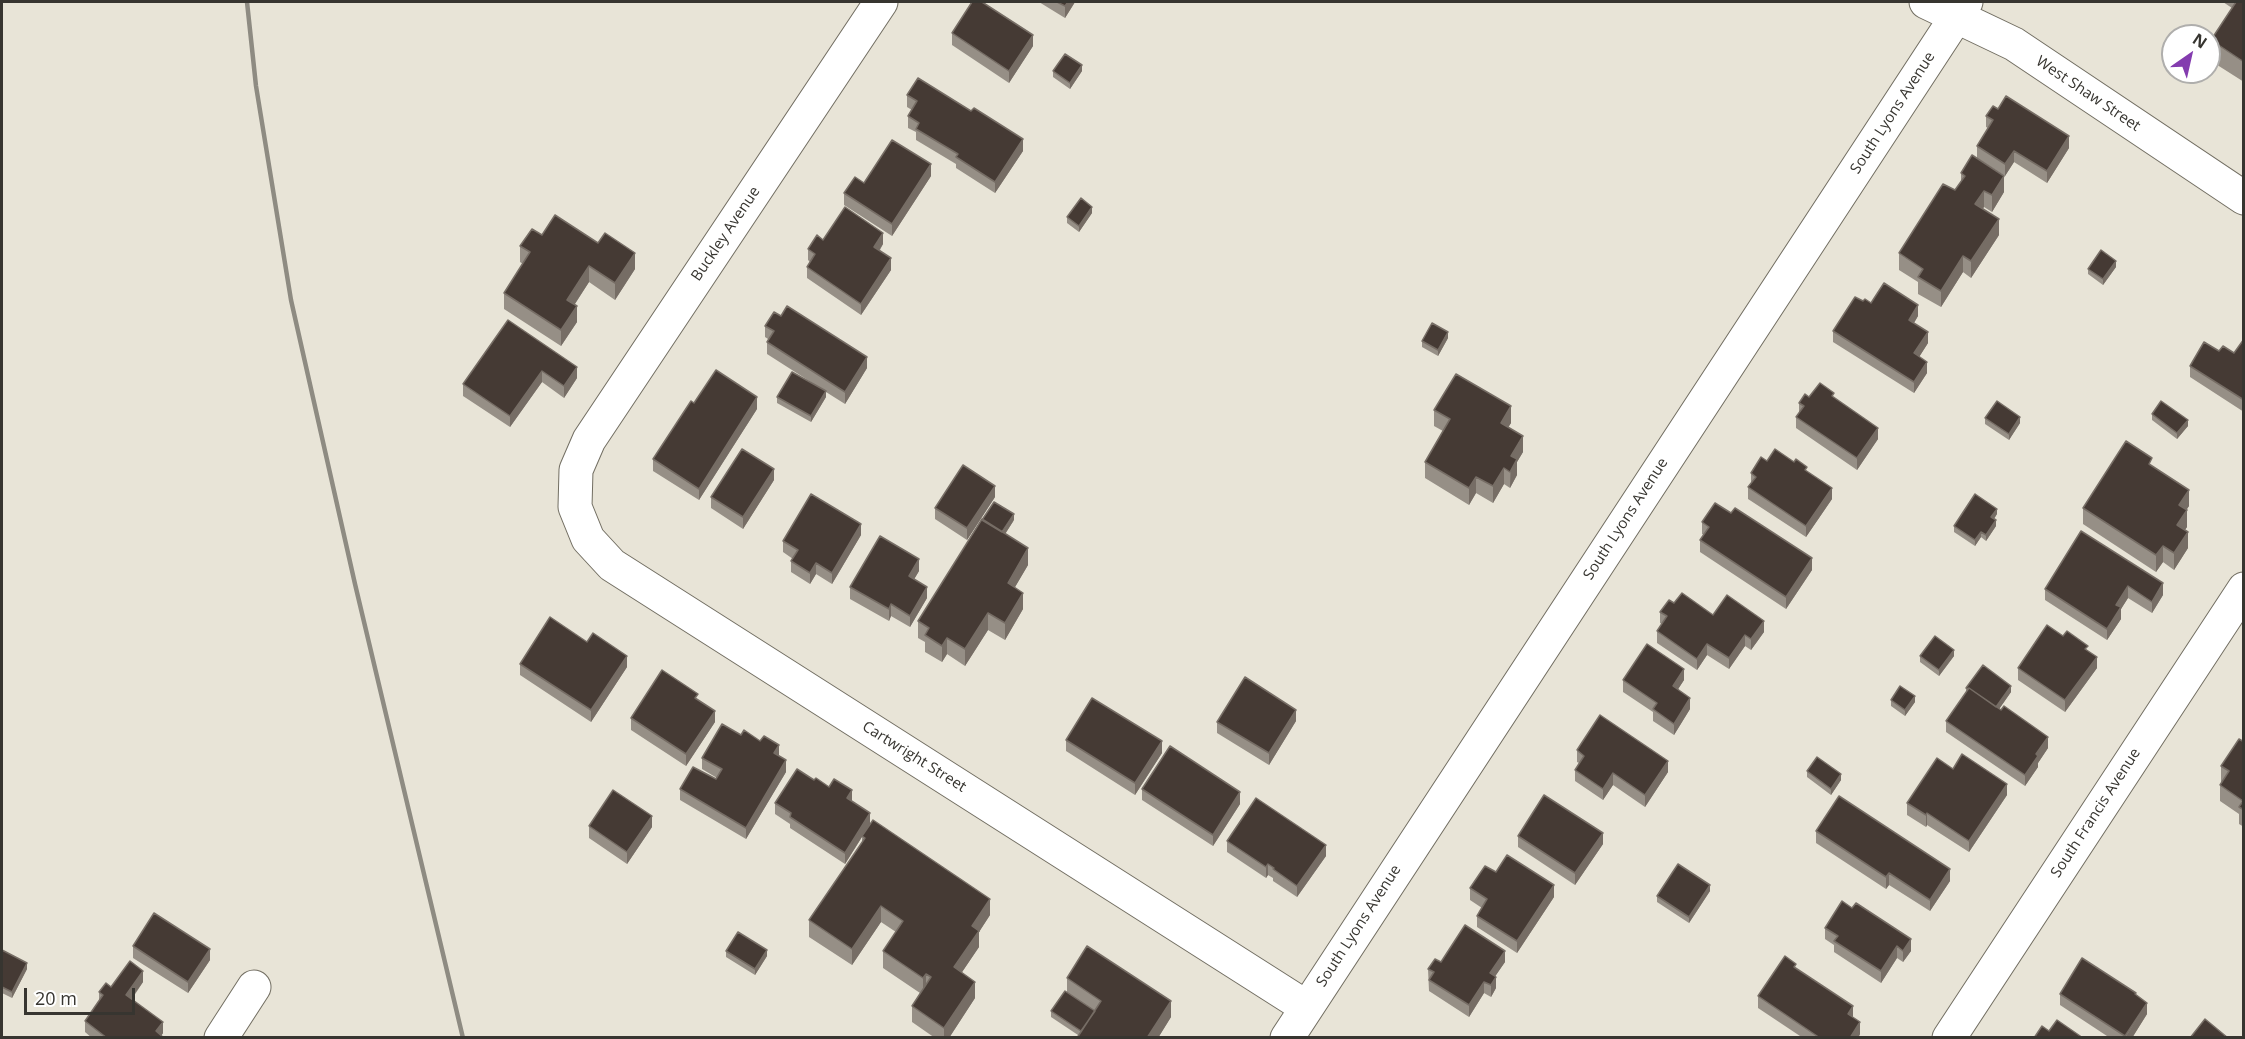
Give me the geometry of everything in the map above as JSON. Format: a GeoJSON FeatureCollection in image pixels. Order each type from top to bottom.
{"type":"FeatureCollection","features":[{"type":"Feature","properties":{"kind":"street","name":"Buckley Avenue"},"geometry":{"type":"LineString","coordinates":[[576,470],[589,440],[881,2]]}},
{"type":"Feature","properties":{"kind":"street","name":"West Shaw Street"},"geometry":{"type":"LineString","coordinates":[[1926,2],[1961,9],[2244,198]]}},
{"type":"Feature","properties":{"kind":"street","name":"South Lyons Avenue"},"geometry":{"type":"LineString","coordinates":[[1287,1038],[1961,9]]}},
{"type":"Feature","properties":{"kind":"street","name":"Cartwright Street"},"geometry":{"type":"LineString","coordinates":[[576,470],[574,507],[588,539],[612,565],[1306,1007]]}},
{"type":"Feature","properties":{"kind":"street","name":"South Francis Avenue"},"geometry":{"type":"LineString","coordinates":[[1949,1038],[2244,589]]}},
{"type":"Feature","properties":{"kind":"street"},"geometry":{"type":"LineString","coordinates":[[221,1038],[254,987]]}},
{"type":"Feature","properties":{"kind":"building"},"geometry":{"type":"Polygon","coordinates":[[[972,2],[982,2],[1033,35],[1009,71],[952,33],[972,2]]]}},
{"type":"Feature","properties":{"kind":"building"},"geometry":{"type":"Polygon","coordinates":[[[2236,2],[2244,2],[2244,62],[2221,47],[2221,25],[2236,2]]]}},
{"type":"Feature","properties":{"kind":"building"},"geometry":{"type":"Polygon","coordinates":[[[1065,54],[1082,65],[1070,83],[1053,71],[1065,54]]]}},
{"type":"Feature","properties":{"kind":"building"},"geometry":{"type":"Polygon","coordinates":[[[918,78],[971,111],[974,108],[1023,139],[995,182],[956,157],[958,154],[916,129],[919,123],[908,116],[917,101],[907,95],[918,78]]]}},
{"type":"Feature","properties":{"kind":"building"},"geometry":{"type":"Polygon","coordinates":[[[2006,96],[2069,136],[2047,171],[2014,151],[2005,164],[1977,146],[1993,120],[1986,116],[1993,106],[1998,109],[2006,96]]]}},
{"type":"Feature","properties":{"kind":"building"},"geometry":{"type":"Polygon","coordinates":[[[892,140],[931,164],[892,224],[844,193],[855,177],[864,183],[892,140]]]}},
{"type":"Feature","properties":{"kind":"building"},"geometry":{"type":"Polygon","coordinates":[[[1972,155],[2004,176],[1992,195],[1984,191],[1975,204],[1999,219],[1971,261],[1963,256],[1941,291],[1918,277],[1923,269],[1899,253],[1943,184],[1955,190],[1965,176],[1961,173],[1972,155]]]}},
{"type":"Feature","properties":{"kind":"building"},"geometry":{"type":"Polygon","coordinates":[[[1081,198],[1092,207],[1079,226],[1067,217],[1081,198]]]}},
{"type":"Feature","properties":{"kind":"building"},"geometry":{"type":"Polygon","coordinates":[[[845,207],[883,233],[874,247],[891,258],[861,304],[807,267],[815,254],[808,249],[817,235],[823,240],[845,207]]]}},
{"type":"Feature","properties":{"kind":"building"},"geometry":{"type":"Polygon","coordinates":[[[555,215],[598,243],[605,233],[635,253],[615,283],[589,266],[567,300],[577,306],[561,330],[504,293],[530,252],[520,246],[532,229],[542,235],[555,215]]]}},
{"type":"Feature","properties":{"kind":"building"},"geometry":{"type":"Polygon","coordinates":[[[2101,250],[2116,261],[2103,279],[2088,269],[2101,250]]]}},
{"type":"Feature","properties":{"kind":"building"},"geometry":{"type":"Polygon","coordinates":[[[1884,283],[1918,305],[1909,320],[1928,332],[1914,353],[1927,362],[1914,382],[1833,331],[1855,297],[1871,303],[1884,283]]]}},
{"type":"Feature","properties":{"kind":"building"},"geometry":{"type":"Polygon","coordinates":[[[787,306],[867,357],[845,392],[767,342],[774,331],[765,326],[774,312],[781,316],[787,306]]]}},
{"type":"Feature","properties":{"kind":"building"},"geometry":{"type":"Polygon","coordinates":[[[508,320],[577,367],[564,386],[542,371],[510,416],[463,384],[508,320]]]}},
{"type":"Feature","properties":{"kind":"building"},"geometry":{"type":"Polygon","coordinates":[[[1432,323],[1448,332],[1438,350],[1422,341],[1432,323]]]}},
{"type":"Feature","properties":{"kind":"building"},"geometry":{"type":"Polygon","coordinates":[[[2244,339],[2244,400],[2190,366],[2204,342],[2219,351],[2223,346],[2234,353],[2244,339]]]}},
{"type":"Feature","properties":{"kind":"building"},"geometry":{"type":"Polygon","coordinates":[[[716,370],[757,397],[699,489],[653,459],[691,401],[694,403],[716,370]]]}},
{"type":"Feature","properties":{"kind":"building"},"geometry":{"type":"Polygon","coordinates":[[[792,372],[826,391],[811,416],[777,397],[792,372]]]}},
{"type":"Feature","properties":{"kind":"building"},"geometry":{"type":"Polygon","coordinates":[[[1456,374],[1511,406],[1501,423],[1523,436],[1511,456],[1517,459],[1510,472],[1504,468],[1493,486],[1476,477],[1469,488],[1425,462],[1450,419],[1434,410],[1456,374]]]}},
{"type":"Feature","properties":{"kind":"building"},"geometry":{"type":"Polygon","coordinates":[[[1820,383],[1834,393],[1832,396],[1878,428],[1857,458],[1796,417],[1804,406],[1799,403],[1805,394],[1809,397],[1820,383]]]}},
{"type":"Feature","properties":{"kind":"building"},"geometry":{"type":"Polygon","coordinates":[[[1997,401],[2020,417],[2009,434],[1985,418],[1997,401]]]}},
{"type":"Feature","properties":{"kind":"building"},"geometry":{"type":"Polygon","coordinates":[[[2161,401],[2188,420],[2177,433],[2152,414],[2161,401]]]}},
{"type":"Feature","properties":{"kind":"building"},"geometry":{"type":"Polygon","coordinates":[[[2126,441],[2152,458],[2149,464],[2189,490],[2179,505],[2187,510],[2177,525],[2188,532],[2174,553],[2163,546],[2156,555],[2083,508],[2126,441]]]}},
{"type":"Feature","properties":{"kind":"building"},"geometry":{"type":"Polygon","coordinates":[[[742,449],[774,469],[743,517],[711,497],[742,449]]]}},
{"type":"Feature","properties":{"kind":"building"},"geometry":{"type":"Polygon","coordinates":[[[1775,449],[1794,462],[1796,459],[1807,467],[1805,470],[1832,488],[1806,526],[1748,487],[1756,477],[1751,473],[1761,457],[1767,461],[1775,449]]]}},
{"type":"Feature","properties":{"kind":"building"},"geometry":{"type":"Polygon","coordinates":[[[963,465],[995,486],[967,528],[935,508],[963,465]]]}},
{"type":"Feature","properties":{"kind":"building"},"geometry":{"type":"Polygon","coordinates":[[[811,494],[861,524],[832,573],[816,563],[810,573],[791,561],[798,550],[783,541],[811,494]]]}},
{"type":"Feature","properties":{"kind":"building"},"geometry":{"type":"Polygon","coordinates":[[[1975,494],[1997,509],[1991,517],[1996,520],[1986,535],[1981,532],[1975,540],[1954,526],[1975,494]]]}},
{"type":"Feature","properties":{"kind":"building"},"geometry":{"type":"Polygon","coordinates":[[[994,502],[1014,514],[1002,532],[982,520],[994,502]]]}},
{"type":"Feature","properties":{"kind":"building"},"geometry":{"type":"Polygon","coordinates":[[[1715,503],[1731,513],[1735,508],[1812,558],[1786,597],[1700,540],[1709,527],[1702,522],[1715,503]]]}},
{"type":"Feature","properties":{"kind":"building"},"geometry":{"type":"Polygon","coordinates":[[[982,519],[1028,548],[1008,583],[1023,593],[1005,623],[988,613],[965,649],[947,638],[942,646],[925,635],[929,628],[918,621],[982,519]]]}},
{"type":"Feature","properties":{"kind":"building"},"geometry":{"type":"Polygon","coordinates":[[[2081,531],[2163,583],[2152,602],[2128,586],[2116,605],[2121,607],[2107,629],[2045,589],[2081,531]]]}},
{"type":"Feature","properties":{"kind":"building"},"geometry":{"type":"Polygon","coordinates":[[[880,536],[919,559],[909,576],[927,587],[910,616],[891,604],[889,609],[850,587],[880,536]]]}},
{"type":"Feature","properties":{"kind":"building"},"geometry":{"type":"Polygon","coordinates":[[[1682,593],[1713,615],[1727,595],[1764,621],[1751,639],[1745,635],[1729,658],[1707,644],[1697,659],[1657,631],[1667,616],[1660,612],[1669,600],[1674,603],[1682,593]]]}},
{"type":"Feature","properties":{"kind":"building"},"geometry":{"type":"Polygon","coordinates":[[[550,617],[587,642],[593,633],[627,656],[591,710],[520,664],[550,617]]]}},
{"type":"Feature","properties":{"kind":"building"},"geometry":{"type":"Polygon","coordinates":[[[2047,625],[2063,636],[2067,631],[2088,646],[2085,649],[2097,657],[2065,700],[2018,668],[2047,625]]]}},
{"type":"Feature","properties":{"kind":"building"},"geometry":{"type":"Polygon","coordinates":[[[1935,636],[1954,650],[1939,670],[1920,656],[1935,636]]]}},
{"type":"Feature","properties":{"kind":"building"},"geometry":{"type":"Polygon","coordinates":[[[1647,644],[1684,669],[1673,686],[1690,698],[1674,724],[1653,709],[1657,703],[1623,680],[1647,644]]]}},
{"type":"Feature","properties":{"kind":"building"},"geometry":{"type":"Polygon","coordinates":[[[1983,665],[2011,686],[1996,707],[1966,688],[1983,665]]]}},
{"type":"Feature","properties":{"kind":"building"},"geometry":{"type":"Polygon","coordinates":[[[662,670],[698,694],[695,698],[715,711],[686,754],[631,718],[662,670]]]}},
{"type":"Feature","properties":{"kind":"building"},"geometry":{"type":"Polygon","coordinates":[[[1245,677],[1296,710],[1269,753],[1217,722],[1245,677]]]}},
{"type":"Feature","properties":{"kind":"building"},"geometry":{"type":"Polygon","coordinates":[[[1900,686],[1915,696],[1905,710],[1891,700],[1900,686]]]}},
{"type":"Feature","properties":{"kind":"building"},"geometry":{"type":"Polygon","coordinates":[[[1969,688],[2001,710],[2004,706],[2048,737],[2025,775],[1946,721],[1969,688]]]}},
{"type":"Feature","properties":{"kind":"building"},"geometry":{"type":"Polygon","coordinates":[[[1092,698],[1162,741],[1135,783],[1066,740],[1092,698]]]}},
{"type":"Feature","properties":{"kind":"building"},"geometry":{"type":"Polygon","coordinates":[[[1600,715],[1668,761],[1645,795],[1613,773],[1603,789],[1575,770],[1584,756],[1577,750],[1600,715]]]}},
{"type":"Feature","properties":{"kind":"building"},"geometry":{"type":"Polygon","coordinates":[[[722,724],[741,735],[744,730],[760,741],[764,736],[779,745],[774,753],[786,760],[746,828],[680,789],[693,767],[716,779],[722,769],[702,758],[722,724]]]}},
{"type":"Feature","properties":{"kind":"building"},"geometry":{"type":"Polygon","coordinates":[[[2239,739],[2244,742],[2244,810],[2239,807],[2243,801],[2220,785],[2229,771],[2221,766],[2239,739]]]}},
{"type":"Feature","properties":{"kind":"building"},"geometry":{"type":"Polygon","coordinates":[[[1170,746],[1240,792],[1213,835],[1142,789],[1170,746]]]}},
{"type":"Feature","properties":{"kind":"building"},"geometry":{"type":"Polygon","coordinates":[[[1962,754],[2007,784],[1969,841],[1927,813],[1926,815],[1907,803],[1937,758],[1953,769],[1962,754]]]}},
{"type":"Feature","properties":{"kind":"building"},"geometry":{"type":"Polygon","coordinates":[[[1817,757],[1841,774],[1831,789],[1807,771],[1817,757]]]}},
{"type":"Feature","properties":{"kind":"building"},"geometry":{"type":"Polygon","coordinates":[[[797,769],[829,787],[834,779],[852,790],[847,798],[870,813],[845,853],[790,817],[791,813],[775,803],[797,769]]]}},
{"type":"Feature","properties":{"kind":"building"},"geometry":{"type":"Polygon","coordinates":[[[613,790],[652,816],[627,852],[589,826],[613,790]]]}},
{"type":"Feature","properties":{"kind":"building"},"geometry":{"type":"Polygon","coordinates":[[[1544,795],[1603,833],[1575,873],[1518,836],[1544,795]]]}},
{"type":"Feature","properties":{"kind":"building"},"geometry":{"type":"Polygon","coordinates":[[[1839,796],[1950,869],[1930,900],[1889,873],[1886,877],[1816,831],[1839,796]]]}},
{"type":"Feature","properties":{"kind":"building"},"geometry":{"type":"Polygon","coordinates":[[[1256,798],[1326,845],[1297,886],[1268,864],[1266,867],[1227,841],[1256,798]]]}},
{"type":"Feature","properties":{"kind":"building"},"geometry":{"type":"Polygon","coordinates":[[[873,820],[990,899],[972,926],[979,931],[954,967],[975,982],[944,1028],[912,1006],[931,977],[926,974],[923,978],[883,951],[903,921],[881,906],[852,949],[809,920],[865,838],[862,836],[873,820]]]}},
{"type":"Feature","properties":{"kind":"building"},"geometry":{"type":"Polygon","coordinates":[[[1507,855],[1554,885],[1517,941],[1477,916],[1487,899],[1470,888],[1485,866],[1496,872],[1507,855]]]}},
{"type":"Feature","properties":{"kind":"building"},"geometry":{"type":"Polygon","coordinates":[[[1678,864],[1710,885],[1689,917],[1657,896],[1678,864]]]}},
{"type":"Feature","properties":{"kind":"building"},"geometry":{"type":"Polygon","coordinates":[[[1842,901],[1852,908],[1856,903],[1911,939],[1903,951],[1897,946],[1881,971],[1834,941],[1838,936],[1825,928],[1842,901]]]}},
{"type":"Feature","properties":{"kind":"building"},"geometry":{"type":"Polygon","coordinates":[[[154,913],[210,949],[188,982],[133,946],[154,913]]]}},
{"type":"Feature","properties":{"kind":"building"},"geometry":{"type":"Polygon","coordinates":[[[1465,925],[1505,951],[1490,973],[1496,977],[1491,985],[1484,982],[1469,1005],[1429,980],[1434,972],[1428,969],[1435,959],[1441,962],[1465,925]]]}},
{"type":"Feature","properties":{"kind":"building"},"geometry":{"type":"Polygon","coordinates":[[[738,932],[767,950],[755,969],[726,951],[738,932]]]}},
{"type":"Feature","properties":{"kind":"building"},"geometry":{"type":"Polygon","coordinates":[[[1087,946],[1171,1001],[1147,1038],[1077,1038],[1101,1001],[1067,978],[1087,946]]]}},
{"type":"Feature","properties":{"kind":"building"},"geometry":{"type":"Polygon","coordinates":[[[2,950],[27,963],[12,992],[2,987],[2,950]]]}},
{"type":"Feature","properties":{"kind":"building"},"geometry":{"type":"Polygon","coordinates":[[[1785,956],[1796,964],[1794,967],[1853,1006],[1848,1014],[1860,1022],[1850,1038],[1820,1038],[1758,996],[1785,956]]]}},
{"type":"Feature","properties":{"kind":"building"},"geometry":{"type":"Polygon","coordinates":[[[2082,958],[2136,993],[2147,1003],[2125,1036],[2060,994],[2082,958]]]}},
{"type":"Feature","properties":{"kind":"building"},"geometry":{"type":"Polygon","coordinates":[[[130,961],[143,971],[126,995],[163,1022],[156,1031],[164,1038],[107,1038],[85,1021],[103,995],[99,992],[106,983],[111,987],[130,961]]]}},
{"type":"Feature","properties":{"kind":"building"},"geometry":{"type":"Polygon","coordinates":[[[1065,991],[1095,1011],[1081,1031],[1051,1011],[1065,991]]]}},
{"type":"Feature","properties":{"kind":"building"},"geometry":{"type":"Polygon","coordinates":[[[2205,1019],[2228,1038],[2190,1038],[2205,1019]]]}},
{"type":"Feature","properties":{"kind":"building"},"geometry":{"type":"Polygon","coordinates":[[[2057,1020],[2083,1038],[2034,1038],[2042,1026],[2049,1031],[2057,1020]]]}},
{"type":"Feature","properties":{"kind":"railway"},"geometry":{"type":"LineString","coordinates":[[247,2],[256,86],[291,300],[355,584],[463,1038]]}}]}
